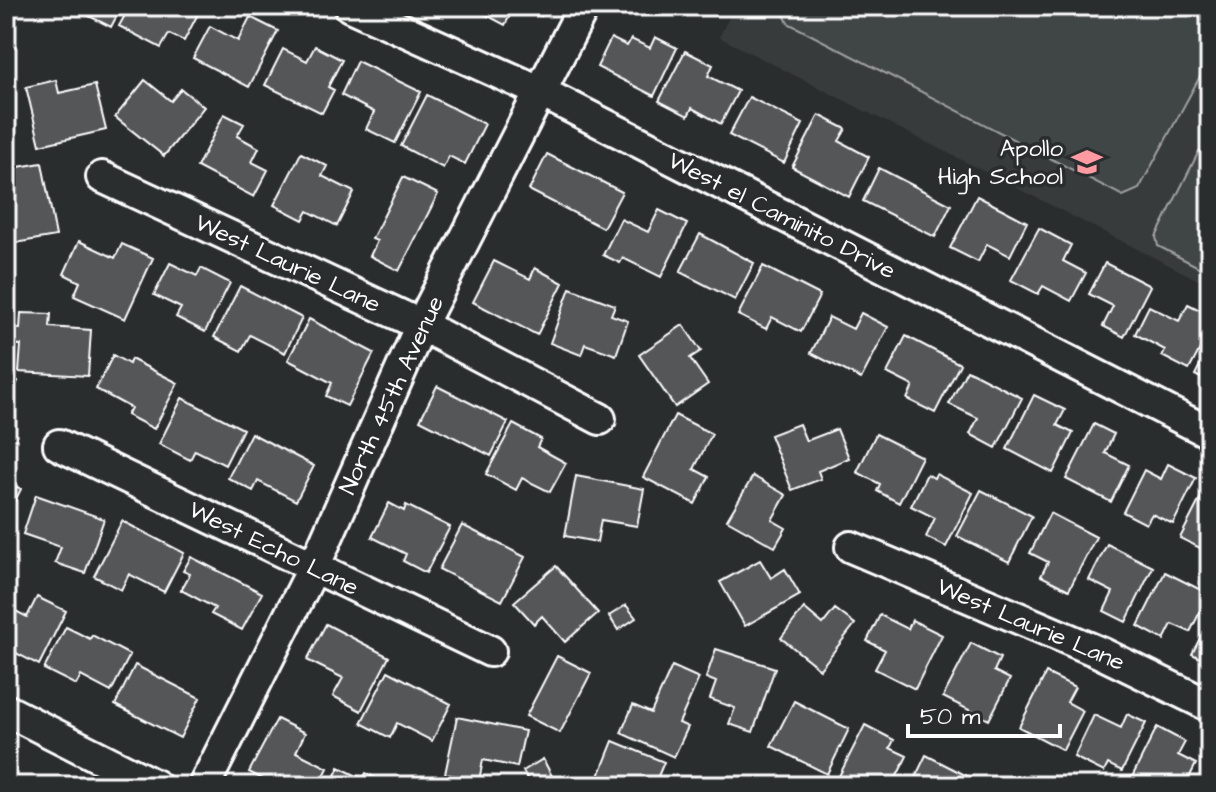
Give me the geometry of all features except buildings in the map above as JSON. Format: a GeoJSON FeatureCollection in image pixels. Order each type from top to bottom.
{"type":"FeatureCollection","features":[{"type":"Feature","properties":{"kind":"street","name":"West el Caminito Drive"},"geometry":{"type":"LineString","coordinates":[[350,6],[541,92],[1210,433]]}},
{"type":"Feature","properties":{"kind":"street","name":"North 45th Avenue"},"geometry":{"type":"LineString","coordinates":[[204,786],[314,567],[421,325],[584,6]]}},
{"type":"Feature","properties":{"kind":"street","name":"West Laurie Lane"},"geometry":{"type":"LineString","coordinates":[[102,177],[421,325],[600,419]]}},
{"type":"Feature","properties":{"kind":"street","name":"West Echo Lane"},"geometry":{"type":"LineString","coordinates":[[59,445],[490,651]]}},
{"type":"Feature","properties":{"kind":"street","name":"West Laurie Lane"},"geometry":{"type":"LineString","coordinates":[[851,547],[1101,653],[1210,706]]}},
{"type":"Feature","properties":{"kind":"street"},"geometry":{"type":"LineString","coordinates":[[6,710],[156,786]]}},
{"type":"Feature","properties":{"kind":"shaded area","name":"Apollo High School"},"geometry":{"type":"Polygon","coordinates":[[[735,6],[1210,6],[1210,286],[719,37],[735,6]]]}},
{"type":"Feature","properties":{"kind":"shaded area","name":"Apollo High School"},"geometry":{"type":"Polygon","coordinates":[[[786,6],[1210,6],[1210,58],[1139,189],[1123,196],[788,23],[783,12],[786,6]]]}},
{"type":"Feature","properties":{"kind":"shaded area"},"geometry":{"type":"Polygon","coordinates":[[[1210,130],[1210,273],[1158,246],[1156,237],[1199,151],[1208,147],[1206,138],[1210,130]]]}},
{"type":"Feature","properties":{"kind":"place","name":"Apollo High School"},"geometry":{"type":"Point","coordinates":[1087,162]}}]}
